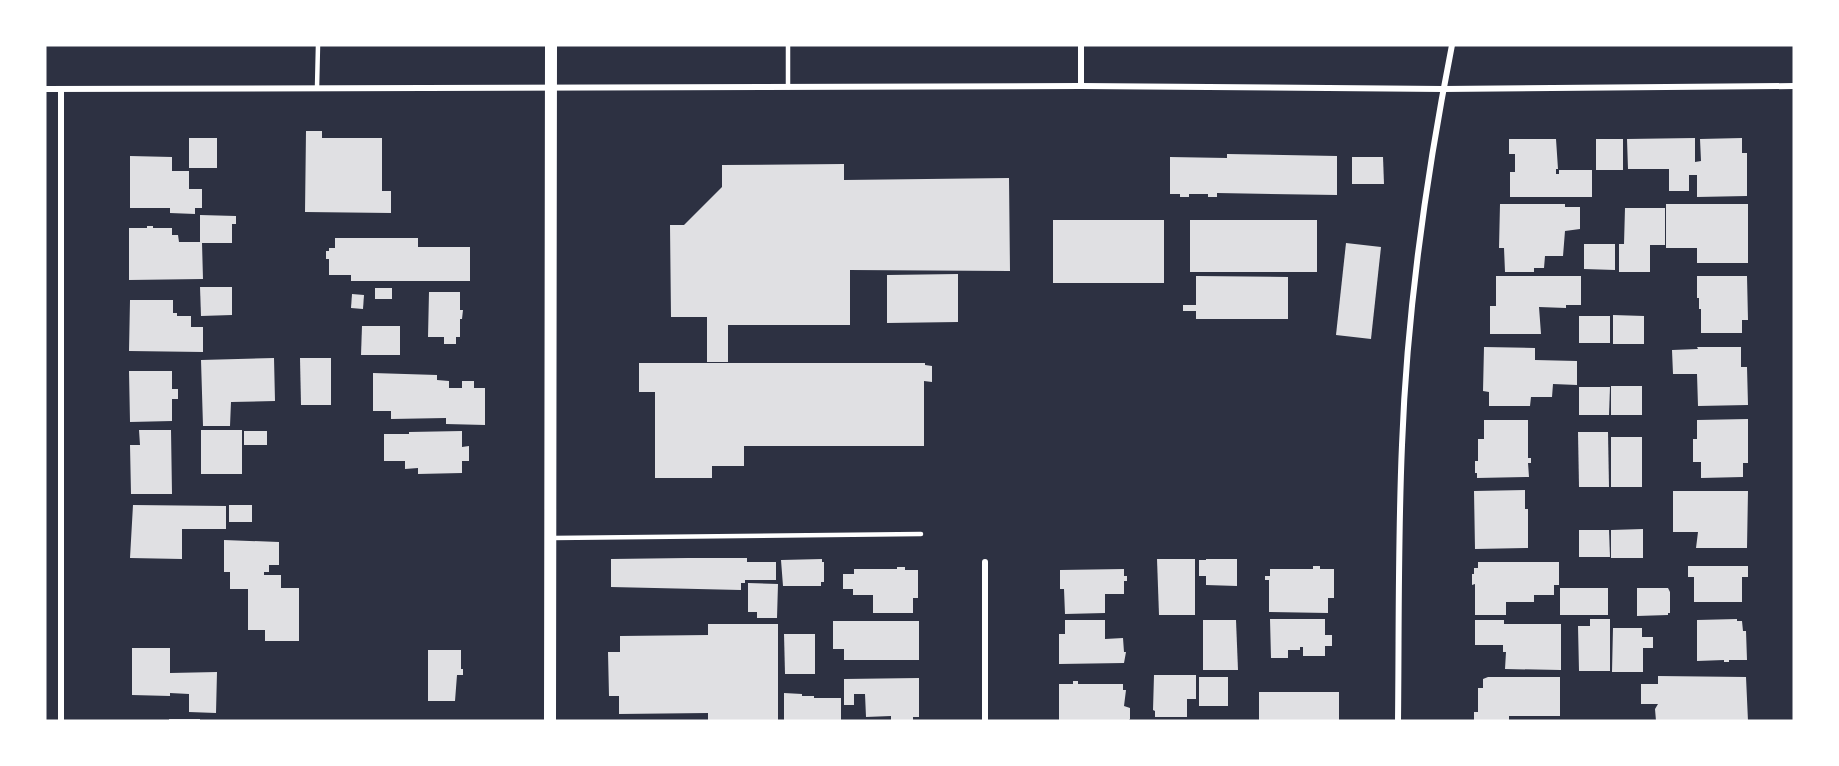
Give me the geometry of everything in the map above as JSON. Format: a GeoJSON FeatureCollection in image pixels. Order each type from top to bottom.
{"type":"FeatureCollection","features":[{"type":"Feature","properties":{"kind":"main road"},"geometry":{"type":"LineString","coordinates":[[550,45],[550,721]]}},
{"type":"Feature","properties":{"kind":"street"},"geometry":{"type":"LineString","coordinates":[[1081,45],[1081,86]]}},
{"type":"Feature","properties":{"kind":"street"},"geometry":{"type":"LineString","coordinates":[[1398,721],[1402,444],[1408,349],[1418,248],[1452,45]]}},
{"type":"Feature","properties":{"kind":"street"},"geometry":{"type":"LineString","coordinates":[[45,89],[1081,86],[1443,89],[1794,86]]}},
{"type":"Feature","properties":{"kind":"street"},"geometry":{"type":"LineString","coordinates":[[61,721],[62,89]]}},
{"type":"Feature","properties":{"kind":"street"},"geometry":{"type":"LineString","coordinates":[[985,562],[986,721]]}},
{"type":"Feature","properties":{"kind":"lane"},"geometry":{"type":"LineString","coordinates":[[317,88],[318,45]]}},
{"type":"Feature","properties":{"kind":"lane"},"geometry":{"type":"LineString","coordinates":[[788,45],[788,87]]}},
{"type":"Feature","properties":{"kind":"lane"},"geometry":{"type":"LineString","coordinates":[[550,538],[921,534]]}},
{"type":"Feature","properties":{"kind":"building"},"geometry":{"type":"Polygon","coordinates":[[[306,131],[322,131],[322,138],[382,138],[382,191],[391,191],[391,213],[305,212],[306,131]]]}},
{"type":"Feature","properties":{"kind":"building"},"geometry":{"type":"Polygon","coordinates":[[[189,138],[217,138],[217,168],[189,168],[189,138]]]}},
{"type":"Feature","properties":{"kind":"building"},"geometry":{"type":"Polygon","coordinates":[[[1695,138],[1695,162],[1701,161],[1700,139],[1742,138],[1742,153],[1747,153],[1747,196],[1697,197],[1697,175],[1689,175],[1689,191],[1669,191],[1669,169],[1628,169],[1627,139],[1695,138]]]}},
{"type":"Feature","properties":{"kind":"building"},"geometry":{"type":"Polygon","coordinates":[[[1509,139],[1556,139],[1558,169],[1556,169],[1556,174],[1559,174],[1559,170],[1592,170],[1592,197],[1510,197],[1510,172],[1515,172],[1515,154],[1509,154],[1509,139]]]}},
{"type":"Feature","properties":{"kind":"building"},"geometry":{"type":"Polygon","coordinates":[[[1596,139],[1623,139],[1623,170],[1596,170],[1596,139]]]}},
{"type":"Feature","properties":{"kind":"building"},"geometry":{"type":"Polygon","coordinates":[[[1227,154],[1337,156],[1337,195],[1217,193],[1217,197],[1208,197],[1208,194],[1189,194],[1189,197],[1180,197],[1180,194],[1170,194],[1170,157],[1227,158],[1227,154]]]}},
{"type":"Feature","properties":{"kind":"building"},"geometry":{"type":"Polygon","coordinates":[[[130,156],[172,157],[172,171],[189,171],[189,189],[202,189],[202,208],[195,208],[195,214],[170,213],[170,208],[130,208],[130,156]]]}},
{"type":"Feature","properties":{"kind":"building"},"geometry":{"type":"Polygon","coordinates":[[[1352,157],[1383,157],[1384,184],[1352,184],[1352,157]]]}},
{"type":"Feature","properties":{"kind":"building"},"geometry":{"type":"Polygon","coordinates":[[[844,164],[844,180],[1009,178],[1010,271],[850,270],[850,325],[728,325],[728,362],[707,362],[707,317],[671,317],[670,225],[684,225],[722,187],[722,165],[844,164]]]}},
{"type":"Feature","properties":{"kind":"building"},"geometry":{"type":"Polygon","coordinates":[[[1500,204],[1565,204],[1565,207],[1580,207],[1580,229],[1565,231],[1563,256],[1545,256],[1544,268],[1534,268],[1534,272],[1505,272],[1504,248],[1499,248],[1500,204]]]}},
{"type":"Feature","properties":{"kind":"building"},"geometry":{"type":"Polygon","coordinates":[[[1666,204],[1748,204],[1748,263],[1697,263],[1697,248],[1666,248],[1666,204]]]}},
{"type":"Feature","properties":{"kind":"building"},"geometry":{"type":"Polygon","coordinates":[[[1625,208],[1665,208],[1665,245],[1650,245],[1650,272],[1619,272],[1619,244],[1624,244],[1625,208]]]}},
{"type":"Feature","properties":{"kind":"building"},"geometry":{"type":"Polygon","coordinates":[[[200,215],[236,216],[236,224],[232,224],[232,243],[202,243],[203,279],[129,280],[129,228],[153,226],[153,228],[172,228],[172,235],[178,235],[179,242],[200,242],[200,215]]]}},
{"type":"Feature","properties":{"kind":"building"},"geometry":{"type":"Polygon","coordinates":[[[1053,220],[1164,220],[1164,283],[1053,283],[1053,220]]]}},
{"type":"Feature","properties":{"kind":"building"},"geometry":{"type":"Polygon","coordinates":[[[1190,220],[1317,220],[1317,272],[1190,272],[1190,220]]]}},
{"type":"Feature","properties":{"kind":"building"},"geometry":{"type":"Polygon","coordinates":[[[335,238],[418,238],[418,247],[470,247],[470,281],[351,281],[351,275],[329,275],[329,259],[326,259],[326,251],[329,251],[329,248],[335,248],[335,238]]]}},
{"type":"Feature","properties":{"kind":"building"},"geometry":{"type":"Polygon","coordinates":[[[1346,243],[1381,247],[1371,339],[1336,335],[1346,243]]]}},
{"type":"Feature","properties":{"kind":"building"},"geometry":{"type":"Polygon","coordinates":[[[1584,244],[1615,244],[1615,270],[1584,269],[1584,244]]]}},
{"type":"Feature","properties":{"kind":"building"},"geometry":{"type":"Polygon","coordinates":[[[958,274],[958,322],[887,323],[887,275],[958,274]]]}},
{"type":"Feature","properties":{"kind":"building"},"geometry":{"type":"Polygon","coordinates":[[[1196,276],[1288,277],[1288,319],[1196,319],[1196,311],[1183,311],[1183,305],[1196,305],[1196,276]]]}},
{"type":"Feature","properties":{"kind":"building"},"geometry":{"type":"Polygon","coordinates":[[[1496,276],[1581,276],[1581,305],[1566,305],[1566,308],[1539,307],[1541,334],[1490,334],[1490,306],[1496,306],[1496,276]]]}},
{"type":"Feature","properties":{"kind":"building"},"geometry":{"type":"Polygon","coordinates":[[[1697,276],[1747,276],[1748,320],[1742,320],[1742,333],[1701,333],[1697,276]]]}},
{"type":"Feature","properties":{"kind":"building"},"geometry":{"type":"Polygon","coordinates":[[[200,287],[232,287],[232,315],[201,316],[200,287]]]}},
{"type":"Feature","properties":{"kind":"building"},"geometry":{"type":"Polygon","coordinates":[[[375,288],[392,288],[392,299],[375,299],[375,288]]]}},
{"type":"Feature","properties":{"kind":"building"},"geometry":{"type":"Polygon","coordinates":[[[429,292],[460,292],[460,310],[463,310],[462,319],[460,319],[460,337],[456,337],[456,344],[444,344],[444,337],[428,337],[429,292]]]}},
{"type":"Feature","properties":{"kind":"building"},"geometry":{"type":"Polygon","coordinates":[[[352,294],[364,295],[363,309],[351,308],[352,294]]]}},
{"type":"Feature","properties":{"kind":"building"},"geometry":{"type":"Polygon","coordinates":[[[130,300],[173,300],[173,313],[177,313],[177,316],[191,316],[191,327],[203,327],[203,352],[129,351],[130,300]]]}},
{"type":"Feature","properties":{"kind":"building"},"geometry":{"type":"Polygon","coordinates":[[[1613,315],[1644,316],[1644,344],[1613,344],[1613,315]]]}},
{"type":"Feature","properties":{"kind":"building"},"geometry":{"type":"Polygon","coordinates":[[[1579,316],[1610,316],[1610,343],[1579,343],[1579,316]]]}},
{"type":"Feature","properties":{"kind":"building"},"geometry":{"type":"Polygon","coordinates":[[[362,326],[400,326],[400,355],[361,355],[362,326]]]}},
{"type":"Feature","properties":{"kind":"building"},"geometry":{"type":"Polygon","coordinates":[[[1484,347],[1535,348],[1535,360],[1577,361],[1577,385],[1553,384],[1552,397],[1531,397],[1530,406],[1489,406],[1489,392],[1483,391],[1484,347]]]}},
{"type":"Feature","properties":{"kind":"building"},"geometry":{"type":"Polygon","coordinates":[[[1697,347],[1741,347],[1741,367],[1747,367],[1748,405],[1698,406],[1697,374],[1673,374],[1672,350],[1698,349],[1697,347]]]}},
{"type":"Feature","properties":{"kind":"building"},"geometry":{"type":"Polygon","coordinates":[[[274,358],[275,401],[231,402],[230,426],[203,426],[201,360],[274,358]]]}},
{"type":"Feature","properties":{"kind":"building"},"geometry":{"type":"Polygon","coordinates":[[[300,358],[331,358],[331,405],[301,405],[300,358]]]}},
{"type":"Feature","properties":{"kind":"building"},"geometry":{"type":"Polygon","coordinates":[[[639,363],[925,363],[925,365],[932,366],[932,382],[924,381],[924,446],[744,446],[744,466],[712,466],[712,478],[655,478],[655,392],[639,392],[639,363]]]}},
{"type":"Feature","properties":{"kind":"building"},"geometry":{"type":"Polygon","coordinates":[[[129,371],[172,371],[172,389],[178,389],[178,399],[172,399],[172,421],[130,422],[129,371]]]}},
{"type":"Feature","properties":{"kind":"building"},"geometry":{"type":"Polygon","coordinates":[[[373,373],[437,375],[437,380],[449,381],[449,388],[462,388],[462,381],[474,381],[474,388],[485,388],[485,425],[446,424],[446,418],[391,419],[391,411],[373,411],[373,373]]]}},
{"type":"Feature","properties":{"kind":"building"},"geometry":{"type":"Polygon","coordinates":[[[1611,386],[1642,386],[1642,415],[1611,415],[1611,386]]]}},
{"type":"Feature","properties":{"kind":"building"},"geometry":{"type":"Polygon","coordinates":[[[1579,387],[1610,387],[1609,415],[1579,415],[1579,387]]]}},
{"type":"Feature","properties":{"kind":"building"},"geometry":{"type":"Polygon","coordinates":[[[1748,419],[1748,463],[1743,463],[1743,477],[1701,478],[1701,462],[1693,462],[1693,439],[1697,439],[1697,420],[1748,419]]]}},
{"type":"Feature","properties":{"kind":"building"},"geometry":{"type":"Polygon","coordinates":[[[1484,420],[1528,420],[1528,458],[1531,458],[1531,463],[1528,463],[1529,477],[1477,478],[1475,461],[1478,461],[1478,439],[1484,439],[1484,420]]]}},
{"type":"Feature","properties":{"kind":"building"},"geometry":{"type":"Polygon","coordinates":[[[139,430],[171,430],[172,494],[131,494],[130,445],[140,445],[139,430]]]}},
{"type":"Feature","properties":{"kind":"building"},"geometry":{"type":"Polygon","coordinates":[[[201,430],[242,430],[242,474],[201,474],[201,430]]]}},
{"type":"Feature","properties":{"kind":"building"},"geometry":{"type":"Polygon","coordinates":[[[244,431],[267,431],[267,445],[244,445],[244,431]]]}},
{"type":"Feature","properties":{"kind":"building"},"geometry":{"type":"Polygon","coordinates":[[[462,431],[462,447],[469,446],[469,461],[462,461],[462,473],[418,474],[418,468],[405,469],[405,461],[384,461],[384,434],[462,431]]]}},
{"type":"Feature","properties":{"kind":"building"},"geometry":{"type":"Polygon","coordinates":[[[1578,432],[1608,432],[1609,487],[1579,487],[1578,432]]]}},
{"type":"Feature","properties":{"kind":"building"},"geometry":{"type":"Polygon","coordinates":[[[1611,437],[1642,437],[1642,487],[1611,487],[1611,437]]]}},
{"type":"Feature","properties":{"kind":"building"},"geometry":{"type":"Polygon","coordinates":[[[1525,490],[1525,509],[1528,509],[1528,548],[1475,549],[1474,491],[1525,490]]]}},
{"type":"Feature","properties":{"kind":"building"},"geometry":{"type":"Polygon","coordinates":[[[1673,491],[1748,491],[1747,548],[1696,548],[1698,532],[1673,532],[1673,491]]]}},
{"type":"Feature","properties":{"kind":"building"},"geometry":{"type":"Polygon","coordinates":[[[133,505],[226,506],[226,529],[182,529],[182,559],[130,558],[133,505]]]}},
{"type":"Feature","properties":{"kind":"building"},"geometry":{"type":"Polygon","coordinates":[[[229,505],[252,505],[252,522],[229,522],[229,505]]]}},
{"type":"Feature","properties":{"kind":"building"},"geometry":{"type":"Polygon","coordinates":[[[1643,529],[1643,558],[1611,558],[1611,530],[1643,529]]]}},
{"type":"Feature","properties":{"kind":"building"},"geometry":{"type":"Polygon","coordinates":[[[1579,530],[1609,530],[1610,557],[1579,557],[1579,530]]]}},
{"type":"Feature","properties":{"kind":"building"},"geometry":{"type":"Polygon","coordinates":[[[224,540],[279,542],[279,565],[269,565],[269,572],[264,572],[264,575],[281,575],[281,588],[299,588],[299,641],[265,641],[265,630],[248,630],[248,589],[230,589],[230,572],[224,572],[224,540]]]}},
{"type":"Feature","properties":{"kind":"building"},"geometry":{"type":"Polygon","coordinates":[[[747,558],[747,562],[776,562],[776,580],[745,580],[745,583],[741,583],[741,590],[611,587],[611,559],[747,558]]]}},
{"type":"Feature","properties":{"kind":"building"},"geometry":{"type":"Polygon","coordinates":[[[822,559],[824,582],[821,582],[821,586],[783,586],[781,560],[822,559]]]}},
{"type":"Feature","properties":{"kind":"building"},"geometry":{"type":"Polygon","coordinates":[[[1157,559],[1195,559],[1195,615],[1159,615],[1157,559]]]}},
{"type":"Feature","properties":{"kind":"building"},"geometry":{"type":"Polygon","coordinates":[[[1237,559],[1237,586],[1206,585],[1206,576],[1199,576],[1199,560],[1237,559]]]}},
{"type":"Feature","properties":{"kind":"building"},"geometry":{"type":"Polygon","coordinates":[[[1478,562],[1559,562],[1559,585],[1554,585],[1554,595],[1534,595],[1534,602],[1506,602],[1506,615],[1475,615],[1475,584],[1472,585],[1472,574],[1474,574],[1474,568],[1478,568],[1478,562]]]}},
{"type":"Feature","properties":{"kind":"building"},"geometry":{"type":"Polygon","coordinates":[[[1313,566],[1320,566],[1320,569],[1334,569],[1334,598],[1328,598],[1328,613],[1269,612],[1269,580],[1265,580],[1265,576],[1270,576],[1270,569],[1313,569],[1313,566]]]}},
{"type":"Feature","properties":{"kind":"building"},"geometry":{"type":"Polygon","coordinates":[[[1688,566],[1748,566],[1748,577],[1742,577],[1742,602],[1694,602],[1694,577],[1688,577],[1688,566]]]}},
{"type":"Feature","properties":{"kind":"building"},"geometry":{"type":"Polygon","coordinates":[[[897,567],[905,567],[905,570],[918,570],[918,598],[913,598],[913,613],[873,613],[873,595],[853,595],[853,589],[843,589],[843,574],[854,574],[854,569],[897,569],[897,567]]]}},
{"type":"Feature","properties":{"kind":"building"},"geometry":{"type":"Polygon","coordinates":[[[1124,569],[1127,581],[1124,581],[1124,594],[1105,594],[1105,613],[1065,614],[1064,589],[1060,589],[1060,570],[1124,569]]]}},
{"type":"Feature","properties":{"kind":"building"},"geometry":{"type":"Polygon","coordinates":[[[748,583],[778,584],[777,618],[757,618],[757,612],[748,612],[748,583]]]}},
{"type":"Feature","properties":{"kind":"building"},"geometry":{"type":"Polygon","coordinates":[[[1560,588],[1608,588],[1608,615],[1560,615],[1560,588]]]}},
{"type":"Feature","properties":{"kind":"building"},"geometry":{"type":"Polygon","coordinates":[[[1637,588],[1668,588],[1670,613],[1668,615],[1637,616],[1637,588]]]}},
{"type":"Feature","properties":{"kind":"building"},"geometry":{"type":"Polygon","coordinates":[[[1270,619],[1325,619],[1325,635],[1332,635],[1332,646],[1325,646],[1325,656],[1303,656],[1303,647],[1300,647],[1300,650],[1288,650],[1288,658],[1271,658],[1270,619]]]}},
{"type":"Feature","properties":{"kind":"building"},"geometry":{"type":"Polygon","coordinates":[[[1590,619],[1610,619],[1610,671],[1579,671],[1578,626],[1590,626],[1590,619]]]}},
{"type":"Feature","properties":{"kind":"building"},"geometry":{"type":"Polygon","coordinates":[[[1737,619],[1737,621],[1742,621],[1743,631],[1746,631],[1747,660],[1697,661],[1697,620],[1737,619]]]}},
{"type":"Feature","properties":{"kind":"building"},"geometry":{"type":"Polygon","coordinates":[[[1065,620],[1105,620],[1105,639],[1123,638],[1124,652],[1126,652],[1124,663],[1059,664],[1059,634],[1065,634],[1065,620]]]}},
{"type":"Feature","properties":{"kind":"building"},"geometry":{"type":"Polygon","coordinates":[[[1203,620],[1236,620],[1238,670],[1203,670],[1203,620]]]}},
{"type":"Feature","properties":{"kind":"building"},"geometry":{"type":"Polygon","coordinates":[[[1475,620],[1504,620],[1504,624],[1561,624],[1561,670],[1505,669],[1506,652],[1503,652],[1503,645],[1475,645],[1475,620]]]}},
{"type":"Feature","properties":{"kind":"building"},"geometry":{"type":"Polygon","coordinates":[[[833,621],[919,621],[919,660],[844,660],[844,649],[833,649],[833,621]]]}},
{"type":"Feature","properties":{"kind":"building"},"geometry":{"type":"Polygon","coordinates":[[[708,624],[778,624],[778,721],[708,721],[708,713],[619,714],[619,696],[609,696],[608,652],[620,652],[620,636],[708,635],[708,624]]]}},
{"type":"Feature","properties":{"kind":"building"},"geometry":{"type":"Polygon","coordinates":[[[1613,628],[1642,628],[1642,637],[1653,637],[1653,648],[1643,648],[1643,672],[1612,672],[1613,628]]]}},
{"type":"Feature","properties":{"kind":"building"},"geometry":{"type":"Polygon","coordinates":[[[784,634],[815,634],[815,674],[785,674],[784,634]]]}},
{"type":"Feature","properties":{"kind":"building"},"geometry":{"type":"Polygon","coordinates":[[[132,648],[170,648],[170,673],[217,672],[216,713],[189,712],[189,694],[132,695],[132,648]]]}},
{"type":"Feature","properties":{"kind":"building"},"geometry":{"type":"Polygon","coordinates":[[[428,650],[461,650],[463,675],[457,675],[455,701],[428,701],[428,650]]]}},
{"type":"Feature","properties":{"kind":"building"},"geometry":{"type":"Polygon","coordinates":[[[1154,675],[1196,675],[1196,699],[1187,699],[1187,717],[1155,717],[1153,710],[1154,675]]]}},
{"type":"Feature","properties":{"kind":"building"},"geometry":{"type":"Polygon","coordinates":[[[1658,676],[1746,677],[1748,721],[1656,721],[1655,709],[1658,704],[1641,704],[1641,684],[1658,684],[1658,676]]]}},
{"type":"Feature","properties":{"kind":"building"},"geometry":{"type":"Polygon","coordinates":[[[1199,677],[1228,677],[1228,706],[1199,706],[1199,677]]]}},
{"type":"Feature","properties":{"kind":"building"},"geometry":{"type":"Polygon","coordinates":[[[1488,677],[1560,677],[1560,716],[1509,716],[1509,720],[1474,721],[1474,712],[1478,712],[1478,688],[1483,688],[1483,679],[1488,677]]]}},
{"type":"Feature","properties":{"kind":"building"},"geometry":{"type":"Polygon","coordinates":[[[919,678],[919,717],[913,717],[913,721],[891,721],[891,716],[866,717],[865,694],[854,694],[854,705],[844,705],[844,679],[919,678]]]}},
{"type":"Feature","properties":{"kind":"building"},"geometry":{"type":"Polygon","coordinates":[[[1073,681],[1078,681],[1078,684],[1123,684],[1123,690],[1126,690],[1124,706],[1130,708],[1130,719],[1128,721],[1059,721],[1059,684],[1073,684],[1073,681]]]}},
{"type":"Feature","properties":{"kind":"building"},"geometry":{"type":"Polygon","coordinates":[[[1259,692],[1339,692],[1339,721],[1259,721],[1259,692]]]}},
{"type":"Feature","properties":{"kind":"building"},"geometry":{"type":"Polygon","coordinates":[[[784,693],[814,696],[814,698],[841,698],[841,721],[784,721],[784,693]]]}},
{"type":"Feature","properties":{"kind":"building"},"geometry":{"type":"Polygon","coordinates":[[[169,719],[200,719],[200,721],[169,721],[169,719]]]}}]}
